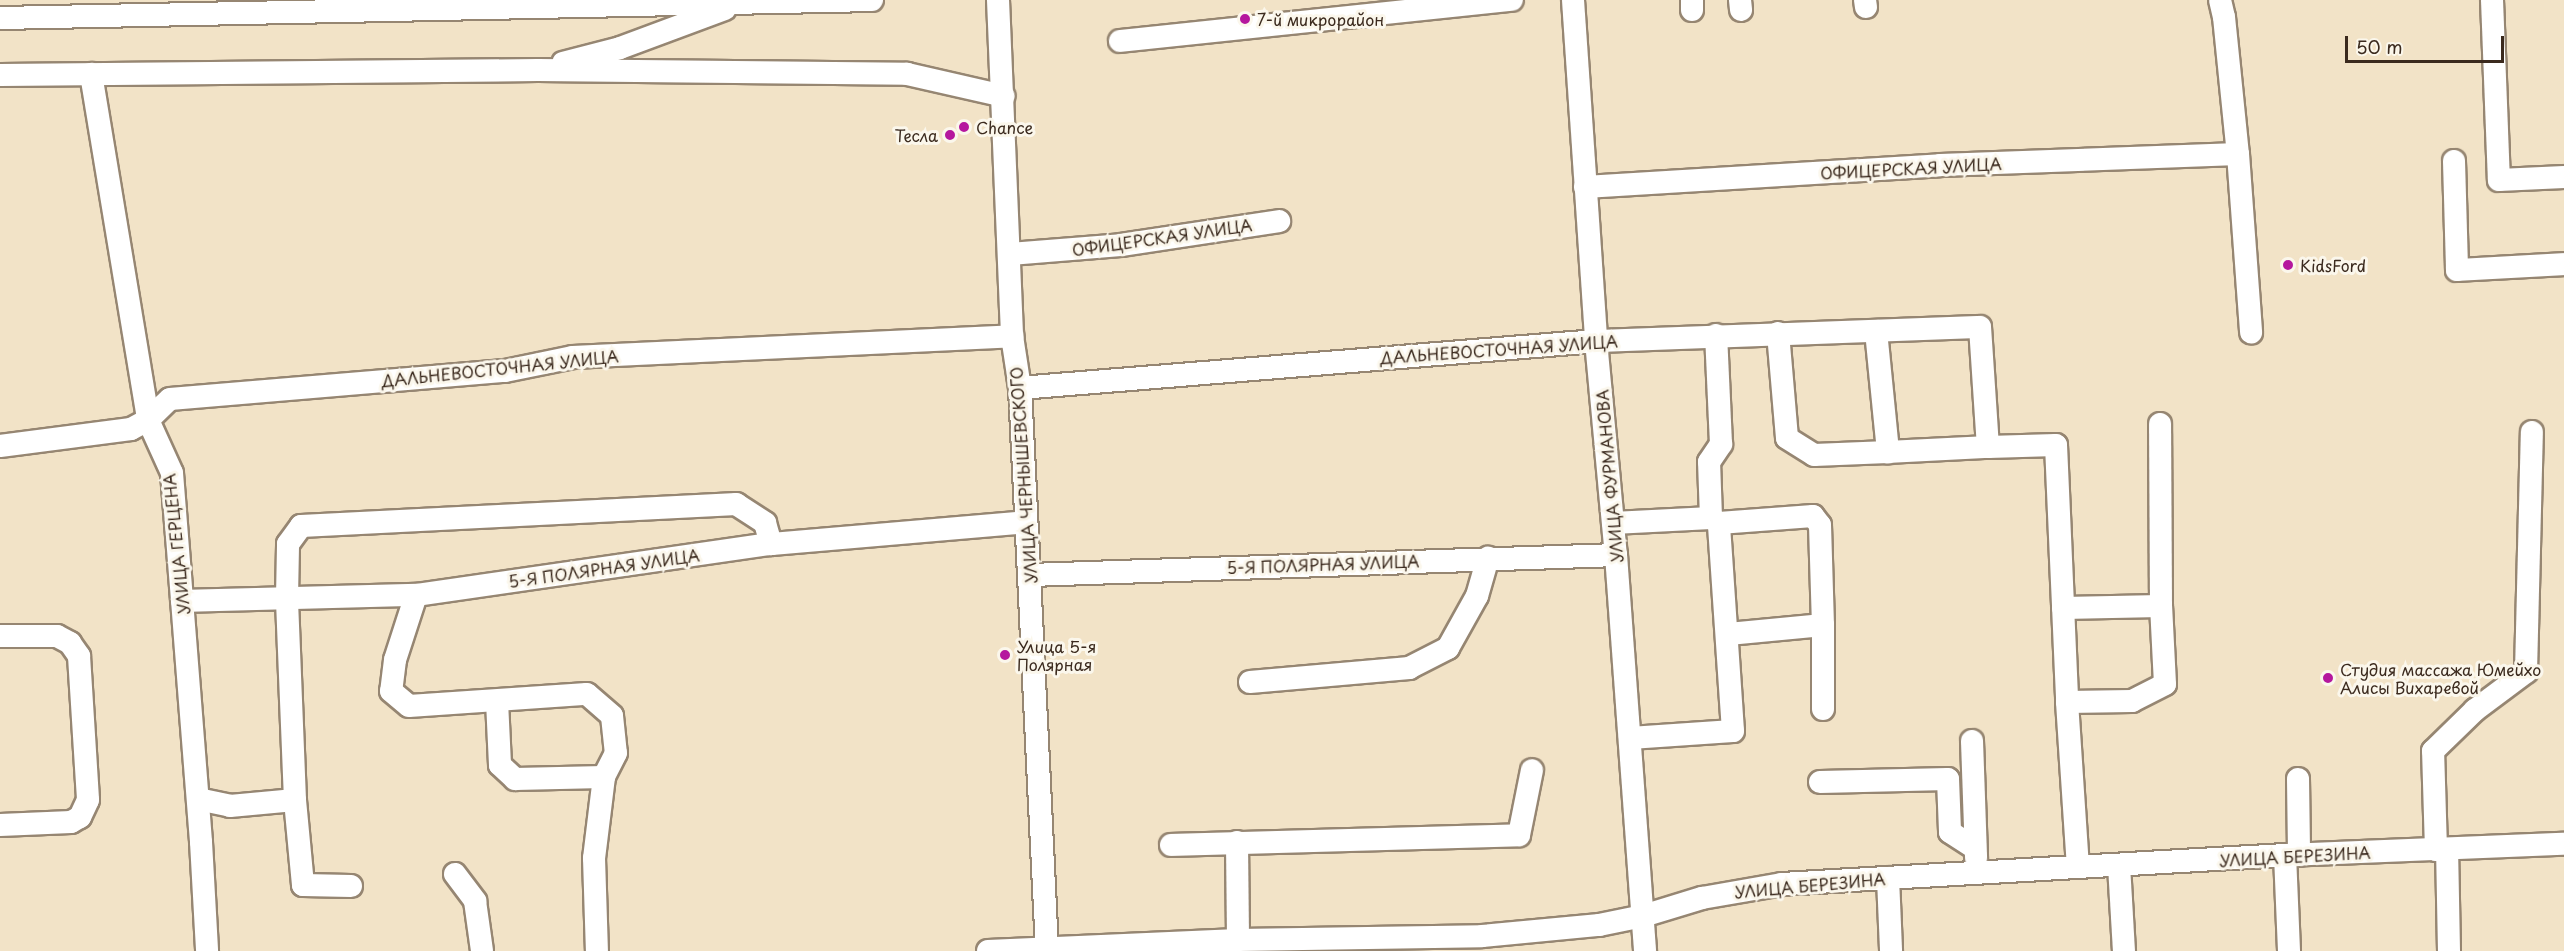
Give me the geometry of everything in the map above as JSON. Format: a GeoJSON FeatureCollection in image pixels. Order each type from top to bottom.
{"type":"FeatureCollection","features":[{"type":"Feature","properties":{"kind":"street"},"geometry":{"type":"LineString","coordinates":[[0,18],[872,0]]}},
{"type":"Feature","properties":{"kind":"street","name":"УЛИЦА ЧЕРНЫШЕВСКОГО"},"geometry":{"type":"LineString","coordinates":[[999,0],[1012,336],[1020,388],[1047,949]]}},
{"type":"Feature","properties":{"kind":"street"},"geometry":{"type":"LineString","coordinates":[[1120,41],[1512,0]]}},
{"type":"Feature","properties":{"kind":"street","name":"УЛИЦА ФУРМАНОВА"},"geometry":{"type":"LineString","coordinates":[[1574,0],[1596,341],[1616,555],[1645,951]]}},
{"type":"Feature","properties":{"kind":"street"},"geometry":{"type":"LineString","coordinates":[[2220,0],[2224,17],[2238,154],[2251,333]]}},
{"type":"Feature","properties":{"kind":"street"},"geometry":{"type":"LineString","coordinates":[[2492,0],[2499,180],[2564,177]]}},
{"type":"Feature","properties":{"kind":"street"},"geometry":{"type":"LineString","coordinates":[[538,70],[620,48],[742,1]]}},
{"type":"Feature","properties":{"kind":"street"},"geometry":{"type":"LineString","coordinates":[[0,75],[538,70],[696,74],[907,74],[1004,96]]}},
{"type":"Feature","properties":{"kind":"street","name":"УЛИЦА ГЕРЦЕНА"},"geometry":{"type":"LineString","coordinates":[[91,74],[148,420],[171,473],[198,799],[207,951]]}},
{"type":"Feature","properties":{"kind":"street","name":"ОФИЦЕРСКАЯ УЛИЦА"},"geometry":{"type":"LineString","coordinates":[[1585,187],[1940,165],[2238,154]]}},
{"type":"Feature","properties":{"kind":"street"},"geometry":{"type":"LineString","coordinates":[[2454,161],[2457,270],[2564,264]]}},
{"type":"Feature","properties":{"kind":"street","name":"ОФИЦЕРСКАЯ УЛИЦА"},"geometry":{"type":"LineString","coordinates":[[1010,254],[1121,245],[1279,221]]}},
{"type":"Feature","properties":{"kind":"street","name":"ДАЛЬНЕВОСТОЧНАЯ УЛИЦА"},"geometry":{"type":"LineString","coordinates":[[1020,388],[1596,341],[1980,327],[1988,447]]}},
{"type":"Feature","properties":{"kind":"street"},"geometry":{"type":"LineString","coordinates":[[1876,331],[1888,452]]}},
{"type":"Feature","properties":{"kind":"street"},"geometry":{"type":"LineString","coordinates":[[1778,333],[1787,438],[1814,455],[2056,445],[2067,702],[2078,867]]}},
{"type":"Feature","properties":{"kind":"street"},"geometry":{"type":"LineString","coordinates":[[1630,738],[1733,731],[1728,634],[1709,462],[1721,444],[1716,335]]}},
{"type":"Feature","properties":{"kind":"street","name":"ДАЛЬНЕВОСТОЧНАЯ УЛИЦА"},"geometry":{"type":"LineString","coordinates":[[0,446],[131,429],[148,420],[170,399],[505,371],[573,357],[1012,336]]}},
{"type":"Feature","properties":{"kind":"street"},"geometry":{"type":"LineString","coordinates":[[2067,702],[2132,701],[2165,684],[2161,606],[2160,424]]}},
{"type":"Feature","properties":{"kind":"street"},"geometry":{"type":"LineString","coordinates":[[2449,951],[2433,751],[2475,710],[2526,672],[2532,432]]}},
{"type":"Feature","properties":{"kind":"street"},"geometry":{"type":"LineString","coordinates":[[351,886],[303,885],[295,800],[287,598],[288,544],[301,526],[736,504],[765,523],[771,544]]}},
{"type":"Feature","properties":{"kind":"street"},"geometry":{"type":"LineString","coordinates":[[1613,523],[1813,516],[1820,525],[1823,710]]}},
{"type":"Feature","properties":{"kind":"street","name":"5-Я ПОЛЯРНАЯ УЛИЦА"},"geometry":{"type":"LineString","coordinates":[[182,601],[416,595],[771,544],[1026,522]]}},
{"type":"Feature","properties":{"kind":"street","name":"5-Я ПОЛЯРНАЯ УЛИЦА"},"geometry":{"type":"LineString","coordinates":[[1030,575],[1616,555]]}},
{"type":"Feature","properties":{"kind":"street"},"geometry":{"type":"LineString","coordinates":[[1250,681],[1408,668],[1448,648],[1477,596],[1488,558]]}},
{"type":"Feature","properties":{"kind":"street"},"geometry":{"type":"LineString","coordinates":[[416,595],[395,660],[391,691],[409,706],[587,694],[612,716],[616,753],[604,777],[594,858],[597,951]]}},
{"type":"Feature","properties":{"kind":"street"},"geometry":{"type":"LineString","coordinates":[[2063,608],[2161,606]]}},
{"type":"Feature","properties":{"kind":"street"},"geometry":{"type":"LineString","coordinates":[[1728,634],[1823,625]]}},
{"type":"Feature","properties":{"kind":"street"},"geometry":{"type":"LineString","coordinates":[[0,636],[57,636],[70,643],[79,656],[88,800],[80,817],[71,822],[0,825]]}},
{"type":"Feature","properties":{"kind":"street"},"geometry":{"type":"LineString","coordinates":[[496,701],[500,765],[515,779],[604,777]]}},
{"type":"Feature","properties":{"kind":"street"},"geometry":{"type":"LineString","coordinates":[[1972,741],[1976,872]]}},
{"type":"Feature","properties":{"kind":"street"},"geometry":{"type":"LineString","coordinates":[[1171,845],[1519,835],[1532,770]]}},
{"type":"Feature","properties":{"kind":"street"},"geometry":{"type":"LineString","coordinates":[[1820,782],[1948,779],[1950,832],[1975,848]]}},
{"type":"Feature","properties":{"kind":"street"},"geometry":{"type":"LineString","coordinates":[[2289,951],[2292,855],[2298,779]]}},
{"type":"Feature","properties":{"kind":"street"},"geometry":{"type":"LineString","coordinates":[[198,799],[230,806],[295,800]]}},
{"type":"Feature","properties":{"kind":"street"},"geometry":{"type":"LineString","coordinates":[[201,842],[230,806]]}},
{"type":"Feature","properties":{"kind":"street","name":"УЛИЦА БЕРЕЗИНА"},"geometry":{"type":"LineString","coordinates":[[988,951],[1201,947],[1238,940],[1482,943],[1599,925],[1643,916],[1702,898],[1782,884],[2292,855],[2441,850],[2564,840]]}},
{"type":"Feature","properties":{"kind":"street"},"geometry":{"type":"LineString","coordinates":[[1237,842],[1238,940]]}},
{"type":"Feature","properties":{"kind":"street"},"geometry":{"type":"LineString","coordinates":[[2119,865],[2124,951]]}},
{"type":"Feature","properties":{"kind":"street"},"geometry":{"type":"LineString","coordinates":[[455,874],[475,901],[482,951]]}},
{"type":"Feature","properties":{"kind":"street"},"geometry":{"type":"LineString","coordinates":[[1888,878],[1891,951]]}},
{"type":"Feature","properties":{"kind":"place","name":"7-й микрорайон"},"geometry":{"type":"Point","coordinates":[1245,19]}},
{"type":"Feature","properties":{"kind":"place","name":"Chance"},"geometry":{"type":"Point","coordinates":[964,127]}},
{"type":"Feature","properties":{"kind":"place","name":"Тесла"},"geometry":{"type":"Point","coordinates":[950,135]}},
{"type":"Feature","properties":{"kind":"place","name":"KidsFord"},"geometry":{"type":"Point","coordinates":[2288,265]}},
{"type":"Feature","properties":{"kind":"place","name":"Улица 5-я Полярная"},"geometry":{"type":"Point","coordinates":[1005,655]}},
{"type":"Feature","properties":{"kind":"place","name":"Студия массажа Юмейхо Алисы Вихаревой"},"geometry":{"type":"Point","coordinates":[2328,678]}}]}
